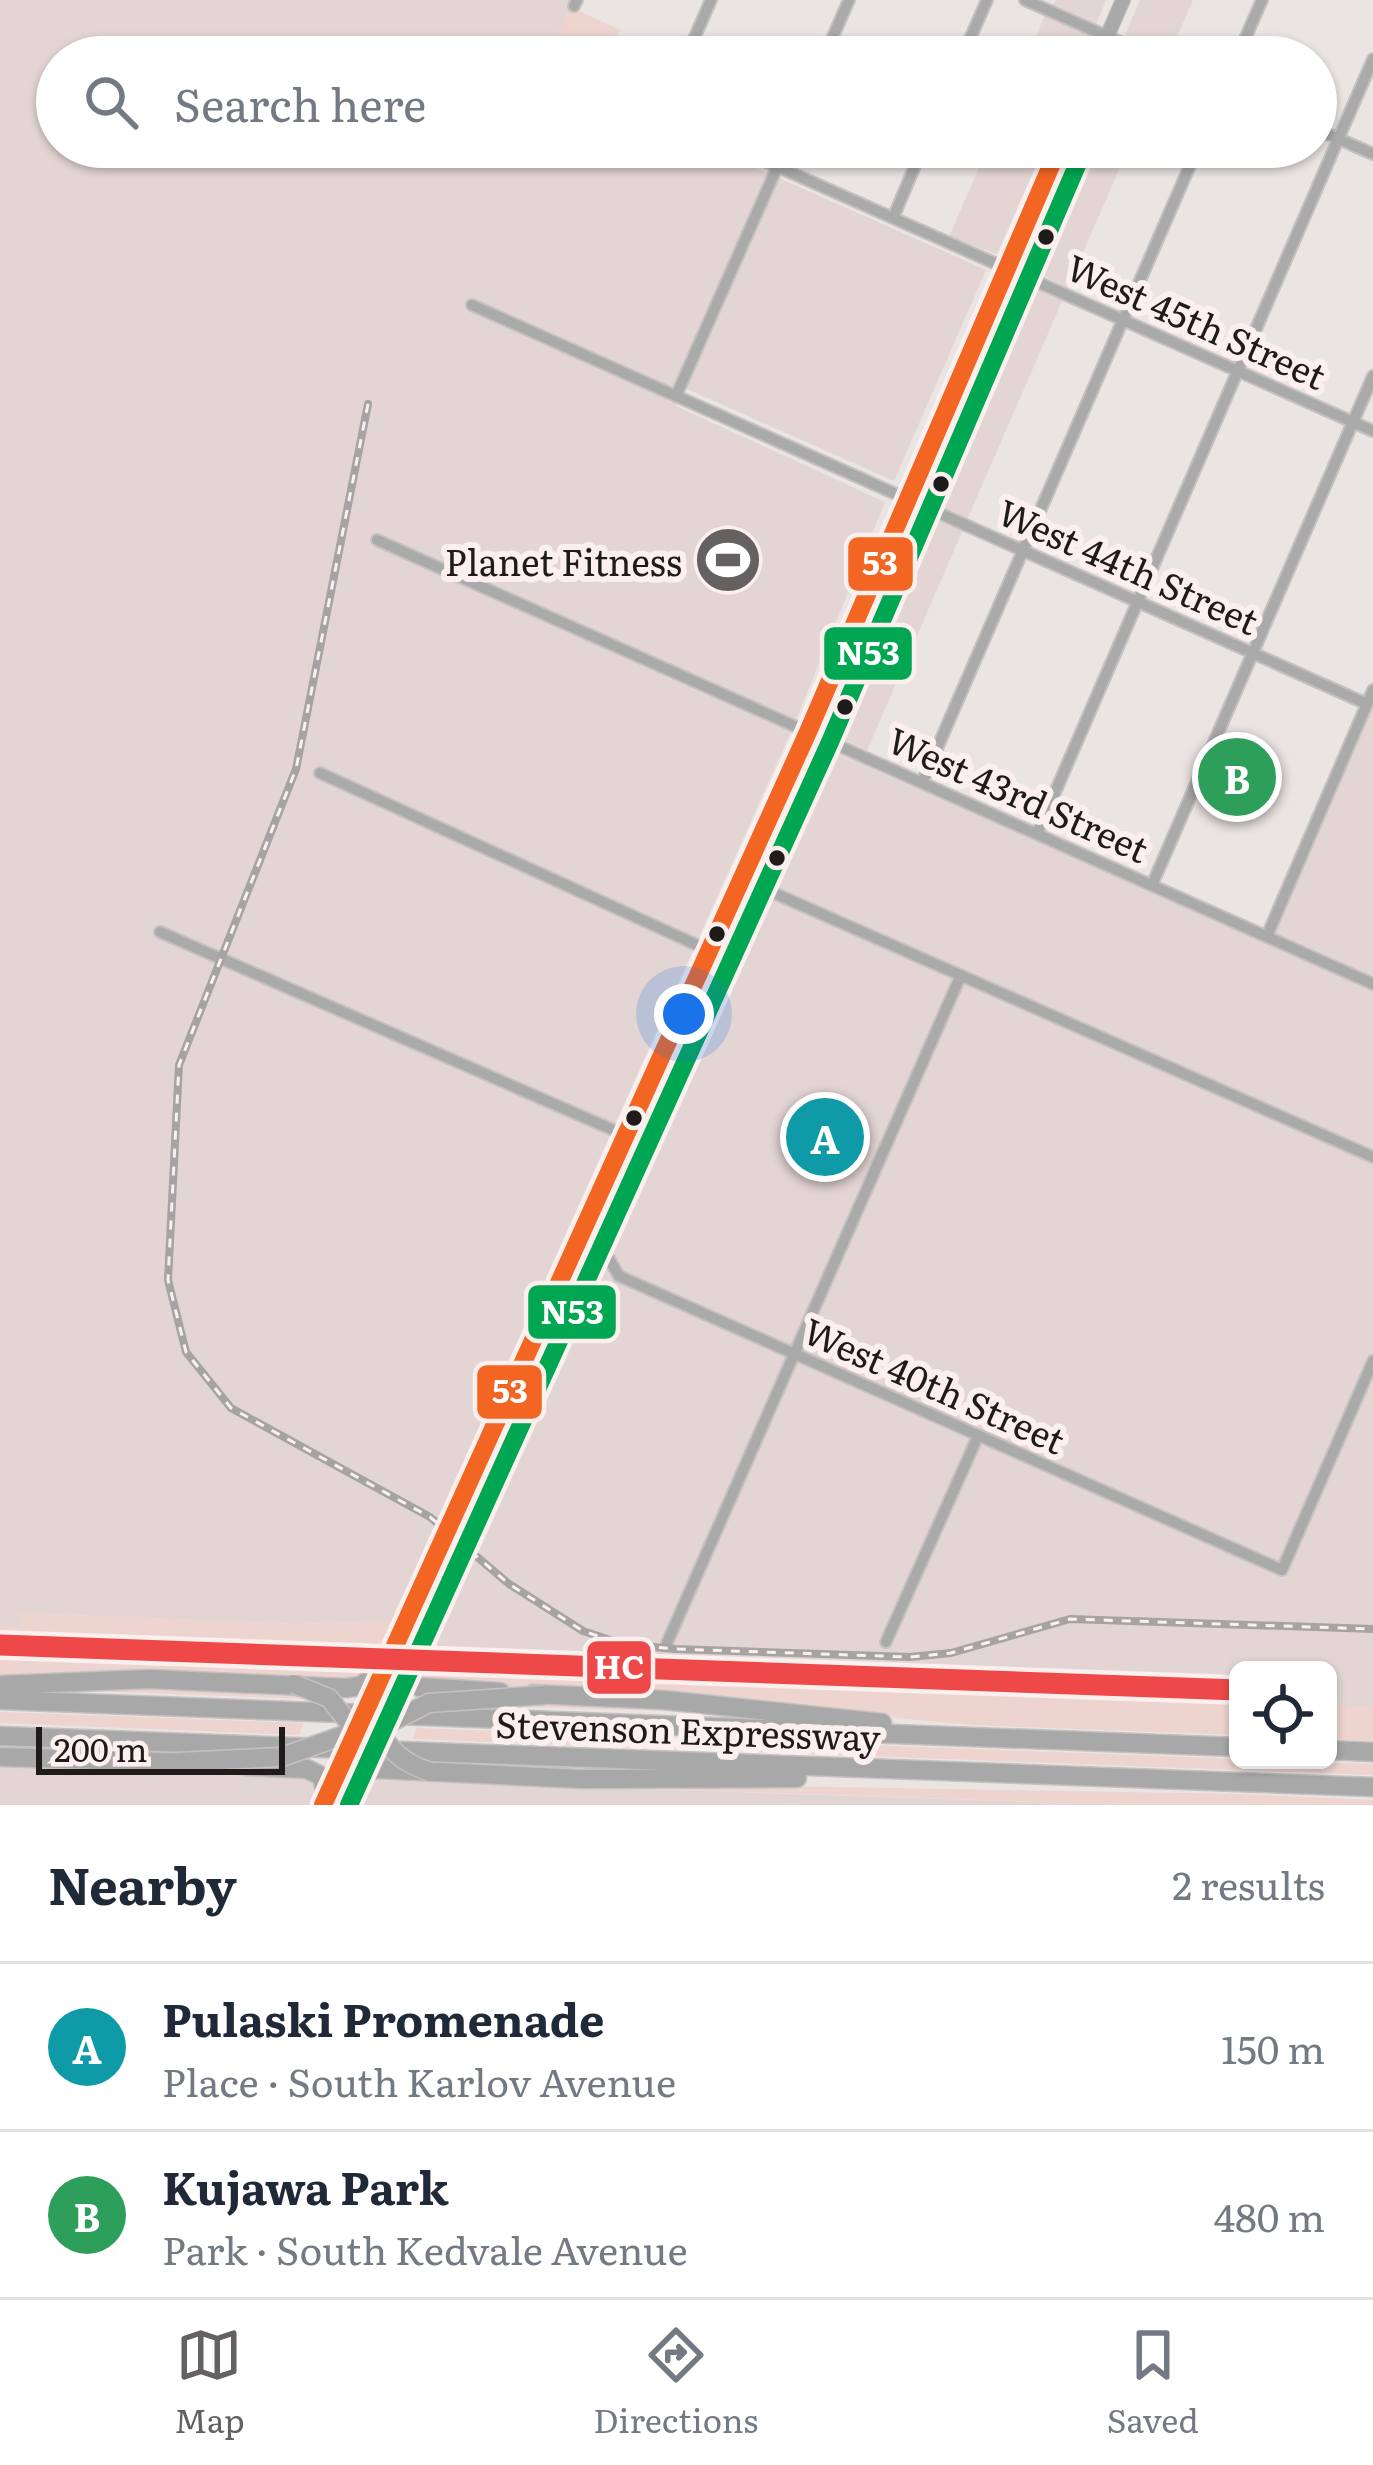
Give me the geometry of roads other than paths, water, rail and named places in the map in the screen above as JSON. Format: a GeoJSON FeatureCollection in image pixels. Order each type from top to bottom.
{"type":"FeatureCollection","features":[{"type":"Feature","properties":{"kind":"highway"},"geometry":{"type":"LineString","coordinates":[[403,1655],[405,1678],[419,1687],[797,1712],[970,1737]]}},
{"type":"Feature","properties":{"kind":"highway"},"geometry":{"type":"LineString","coordinates":[[0,1685],[208,1680],[360,1686],[384,1670]]}},
{"type":"Feature","properties":{"kind":"highway"},"geometry":{"type":"LineString","coordinates":[[342,1775],[380,1705],[384,1670]]}},
{"type":"Feature","properties":{"kind":"highway"},"geometry":{"type":"LineString","coordinates":[[294,1684],[329,1698],[363,1736],[431,1772]]}},
{"type":"Feature","properties":{"kind":"highway"},"geometry":{"type":"LineString","coordinates":[[178,1762],[282,1757],[363,1736],[429,1703],[544,1695]]}},
{"type":"Feature","properties":{"kind":"highway","name":"Stevenson Expressway"},"geometry":{"type":"LineString","coordinates":[[0,1700],[1229,1747]]}},
{"type":"Feature","properties":{"kind":"highway","name":"Stevenson Expressway"},"geometry":{"type":"LineString","coordinates":[[0,1736],[1373,1787]]}},
{"type":"Feature","properties":{"kind":"highway"},"geometry":{"type":"LineString","coordinates":[[1337,1750],[1373,1752]]}},
{"type":"Feature","properties":{"kind":"highway"},"geometry":{"type":"LineString","coordinates":[[0,1757],[307,1769],[324,1779],[328,1802]]}},
{"type":"Feature","properties":{"kind":"highway"},"geometry":{"type":"LineString","coordinates":[[342,1775],[376,1769],[563,1778],[926,1780],[994,1773]]}},
{"type":"Feature","properties":{"kind":"main road"},"geometry":{"type":"LineString","coordinates":[[1107,36],[1123,0]]}},
{"type":"Feature","properties":{"kind":"main road"},"geometry":{"type":"LineString","coordinates":[[363,1736],[384,1670],[808,732],[1050,168]]}},
{"type":"Feature","properties":{"kind":"main road"},"geometry":{"type":"LineString","coordinates":[[380,1705],[483,1479],[514,1403],[514,1391]]}},
{"type":"Feature","properties":{"kind":"main road"},"geometry":{"type":"LineString","coordinates":[[328,1802],[342,1775]]}},
{"type":"Feature","properties":{"kind":"street"},"geometry":{"type":"LineString","coordinates":[[695,36],[711,0]]}},
{"type":"Feature","properties":{"kind":"street"},"geometry":{"type":"LineString","coordinates":[[833,36],[849,0]]}},
{"type":"Feature","properties":{"kind":"street"},"geometry":{"type":"LineString","coordinates":[[971,36],[987,0]]}},
{"type":"Feature","properties":{"kind":"street"},"geometry":{"type":"LineString","coordinates":[[1025,0],[1107,36]]}},
{"type":"Feature","properties":{"kind":"street"},"geometry":{"type":"LineString","coordinates":[[1247,36],[1262,0]]}},
{"type":"Feature","properties":{"kind":"street"},"geometry":{"type":"LineString","coordinates":[[1337,144],[1373,59]]}},
{"type":"Feature","properties":{"kind":"street"},"geometry":{"type":"LineString","coordinates":[[1339,139],[1373,154]]}},
{"type":"Feature","properties":{"kind":"street"},"geometry":{"type":"LineString","coordinates":[[676,396],[777,168]]}},
{"type":"Feature","properties":{"kind":"street","name":"West 45th Street"},"geometry":{"type":"LineString","coordinates":[[782,168],[1373,431]]}},
{"type":"Feature","properties":{"kind":"street"},"geometry":{"type":"LineString","coordinates":[[893,218],[914,168]]}},
{"type":"Feature","properties":{"kind":"street"},"geometry":{"type":"LineString","coordinates":[[922,782],[1189,168]]}},
{"type":"Feature","properties":{"kind":"street"},"geometry":{"type":"LineString","coordinates":[[1037,834],[1326,168]]}},
{"type":"Feature","properties":{"kind":"street","name":"West 44th Street"},"geometry":{"type":"LineString","coordinates":[[472,305],[1367,704]]}},
{"type":"Feature","properties":{"kind":"street"},"geometry":{"type":"LineString","coordinates":[[1152,885],[1373,376]]}},
{"type":"Feature","properties":{"kind":"street","name":"West 43rd Street"},"geometry":{"type":"LineString","coordinates":[[377,540],[1373,984]]}},
{"type":"Feature","properties":{"kind":"street"},"geometry":{"type":"LineString","coordinates":[[1267,936],[1373,690]]}},
{"type":"Feature","properties":{"kind":"street"},"geometry":{"type":"LineString","coordinates":[[320,773],[710,951]]}},
{"type":"Feature","properties":{"kind":"street"},"geometry":{"type":"LineString","coordinates":[[742,879],[1373,1157]]}},
{"type":"Feature","properties":{"kind":"street"},"geometry":{"type":"LineString","coordinates":[[160,932],[627,1136]]}},
{"type":"Feature","properties":{"kind":"street"},"geometry":{"type":"LineString","coordinates":[[667,1643],[961,975]]}},
{"type":"Feature","properties":{"kind":"street","name":"West 40th Street"},"geometry":{"type":"LineString","coordinates":[[584,1233],[598,1240],[619,1276],[1282,1570],[1373,1360]]}},
{"type":"Feature","properties":{"kind":"street"},"geometry":{"type":"LineString","coordinates":[[886,1642],[979,1436]]}},
{"type":"Feature","properties":{"kind":"railway"},"geometry":{"type":"LineString","coordinates":[[368,404],[296,769],[179,1065],[168,1280],[186,1352],[231,1408],[430,1517],[509,1584],[583,1631],[622,1644],[910,1657],[951,1653],[1070,1619],[1373,1629]]}},
{"type":"Feature","properties":{"kind":"place","name":"Planet Fitness"},"geometry":{"type":"Point","coordinates":[728,560]}},
{"type":"Feature","properties":{"kind":"place","name":"Kujawa Park"},"geometry":{"type":"Point","coordinates":[1237,777]}},
{"type":"Feature","properties":{"kind":"place","name":"Pulaski Promenade"},"geometry":{"type":"Point","coordinates":[825,1137]}}]}
